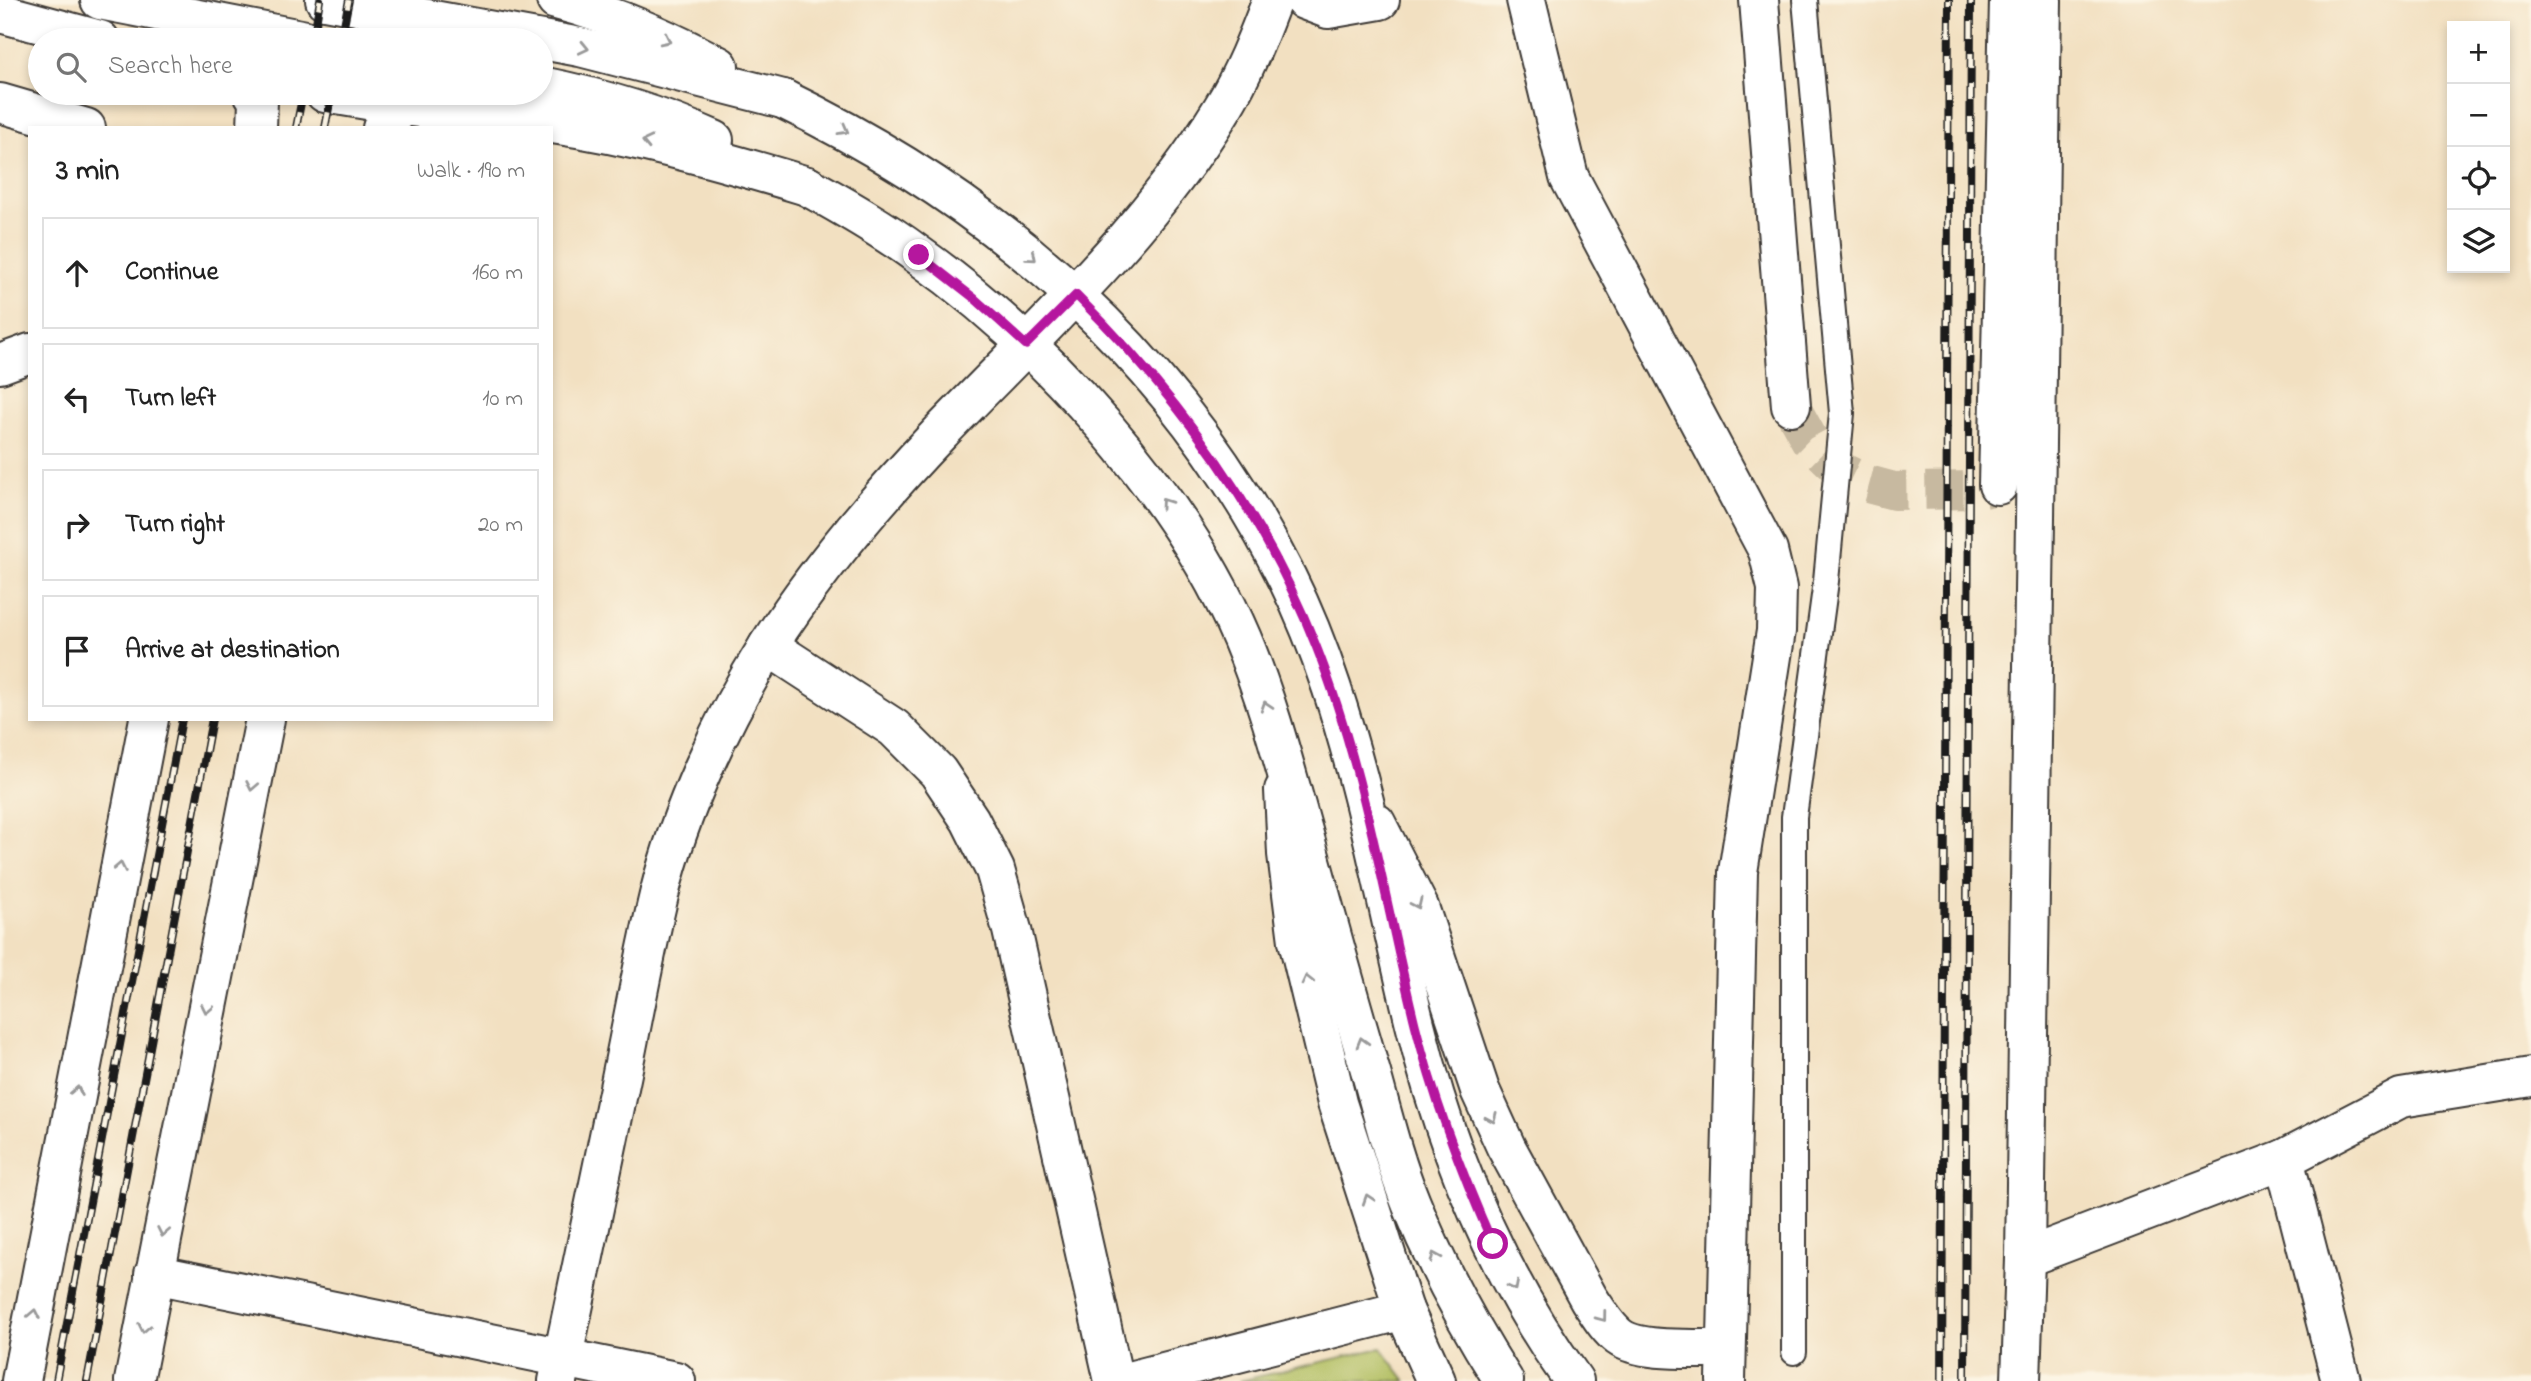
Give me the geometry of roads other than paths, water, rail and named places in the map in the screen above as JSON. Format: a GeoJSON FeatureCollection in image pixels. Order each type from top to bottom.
{"type":"FeatureCollection","features":[{"type":"Feature","properties":{"kind":"street"},"geometry":{"type":"LineString","coordinates":[[100,0],[244,28]]}},
{"type":"Feature","properties":{"kind":"street"},"geometry":{"type":"LineString","coordinates":[[325,0],[477,28]]}},
{"type":"Feature","properties":{"kind":"street"},"geometry":{"type":"LineString","coordinates":[[556,0],[651,33],[840,127],[905,165],[1022,248],[1076,295],[1121,339],[1212,451],[1253,515],[1288,580],[1317,647],[1363,799],[1416,1027],[1439,1108],[1463,1177],[1523,1302],[1574,1381]]}},
{"type":"Feature","properties":{"kind":"street"},"geometry":{"type":"LineString","coordinates":[[561,1370],[660,892],[690,802],[721,732],[768,646],[816,579],[872,509],[934,439],[1076,295],[1144,216],[1189,158],[1223,108],[1250,56],[1272,0]]}},
{"type":"Feature","properties":{"kind":"street"},"geometry":{"type":"LineString","coordinates":[[1304,0],[1328,9],[1380,0]]}},
{"type":"Feature","properties":{"kind":"street"},"geometry":{"type":"LineString","coordinates":[[1363,799],[1419,907],[1480,1090],[1506,1147],[1589,1299],[1604,1322],[1620,1338],[1726,1365],[1738,872],[1776,632],[1777,588],[1768,551],[1569,177],[1525,0]]}},
{"type":"Feature","properties":{"kind":"street"},"geometry":{"type":"LineString","coordinates":[[1759,0],[1791,406]]}},
{"type":"Feature","properties":{"kind":"street"},"geometry":{"type":"LineString","coordinates":[[1998,485],[2009,0]]}},
{"type":"Feature","properties":{"kind":"street"},"geometry":{"type":"LineString","coordinates":[[2021,1381],[2025,1258],[2042,0]]}},
{"type":"Feature","properties":{"kind":"street"},"geometry":{"type":"LineString","coordinates":[[0,13],[56,28]]}},
{"type":"Feature","properties":{"kind":"street"},"geometry":{"type":"LineString","coordinates":[[553,42],[783,99]]}},
{"type":"Feature","properties":{"kind":"street"},"geometry":{"type":"LineString","coordinates":[[553,89],[672,121],[736,149],[863,217],[919,255],[974,298],[1026,345],[1068,387],[1148,479],[1185,531],[1217,585],[1243,640],[1282,757],[1361,1039],[1410,1200],[1438,1264],[1475,1336],[1504,1381]]}},
{"type":"Feature","properties":{"kind":"street"},"geometry":{"type":"LineString","coordinates":[[0,103],[79,126]]}},
{"type":"Feature","properties":{"kind":"street"},"geometry":{"type":"LineString","coordinates":[[257,126],[258,105]]}},
{"type":"Feature","properties":{"kind":"street"},"geometry":{"type":"LineString","coordinates":[[358,105],[392,117],[546,122],[715,158],[807,186]]}},
{"type":"Feature","properties":{"kind":"street"},"geometry":{"type":"LineString","coordinates":[[0,364],[28,354]]}},
{"type":"Feature","properties":{"kind":"street"},"geometry":{"type":"LineString","coordinates":[[768,646],[894,728],[939,772],[970,820],[995,870],[1012,930],[1114,1381]]}},
{"type":"Feature","properties":{"kind":"street"},"geometry":{"type":"LineString","coordinates":[[21,1381],[149,721]]}},
{"type":"Feature","properties":{"kind":"street"},"geometry":{"type":"LineString","coordinates":[[134,1381],[265,721]]}},
{"type":"Feature","properties":{"kind":"street"},"geometry":{"type":"LineString","coordinates":[[1282,757],[1287,854],[1298,941],[1337,1103],[1404,1310],[1436,1381]]}},
{"type":"Feature","properties":{"kind":"street"},"geometry":{"type":"LineString","coordinates":[[2025,1258],[2284,1160],[2402,1098],[2531,1077]]}},
{"type":"Feature","properties":{"kind":"street"},"geometry":{"type":"LineString","coordinates":[[2284,1160],[2341,1381]]}},
{"type":"Feature","properties":{"kind":"street"},"geometry":{"type":"LineString","coordinates":[[154,1274],[561,1370],[676,1381]]}},
{"type":"Feature","properties":{"kind":"street"},"geometry":{"type":"LineString","coordinates":[[1129,1381],[1404,1310]]}},
{"type":"Feature","properties":{"kind":"lane"},"geometry":{"type":"LineString","coordinates":[[1794,1352],[1794,817],[1826,581],[1842,414],[1805,0]]}},
{"type":"Feature","properties":{"kind":"tunnel"},"geometry":{"type":"LineString","coordinates":[[1791,406],[1809,439],[1843,472],[1868,484],[1894,491],[1981,490],[1998,485]]}},
{"type":"Feature","properties":{"kind":"railway"},"geometry":{"type":"LineString","coordinates":[[315,28],[320,0]]}},
{"type":"Feature","properties":{"kind":"railway"},"geometry":{"type":"LineString","coordinates":[[343,28],[349,0]]}},
{"type":"Feature","properties":{"kind":"railway"},"geometry":{"type":"LineString","coordinates":[[1942,1381],[1949,0]]}},
{"type":"Feature","properties":{"kind":"railway"},"geometry":{"type":"LineString","coordinates":[[1965,1381],[1971,0]]}},
{"type":"Feature","properties":{"kind":"railway"},"geometry":{"type":"LineString","coordinates":[[296,126],[301,105]]}},
{"type":"Feature","properties":{"kind":"railway"},"geometry":{"type":"LineString","coordinates":[[325,126],[330,105]]}},
{"type":"Feature","properties":{"kind":"railway"},"geometry":{"type":"LineString","coordinates":[[56,1381],[182,721]]}},
{"type":"Feature","properties":{"kind":"railway"},"geometry":{"type":"LineString","coordinates":[[87,1381],[212,721]]}}]}
